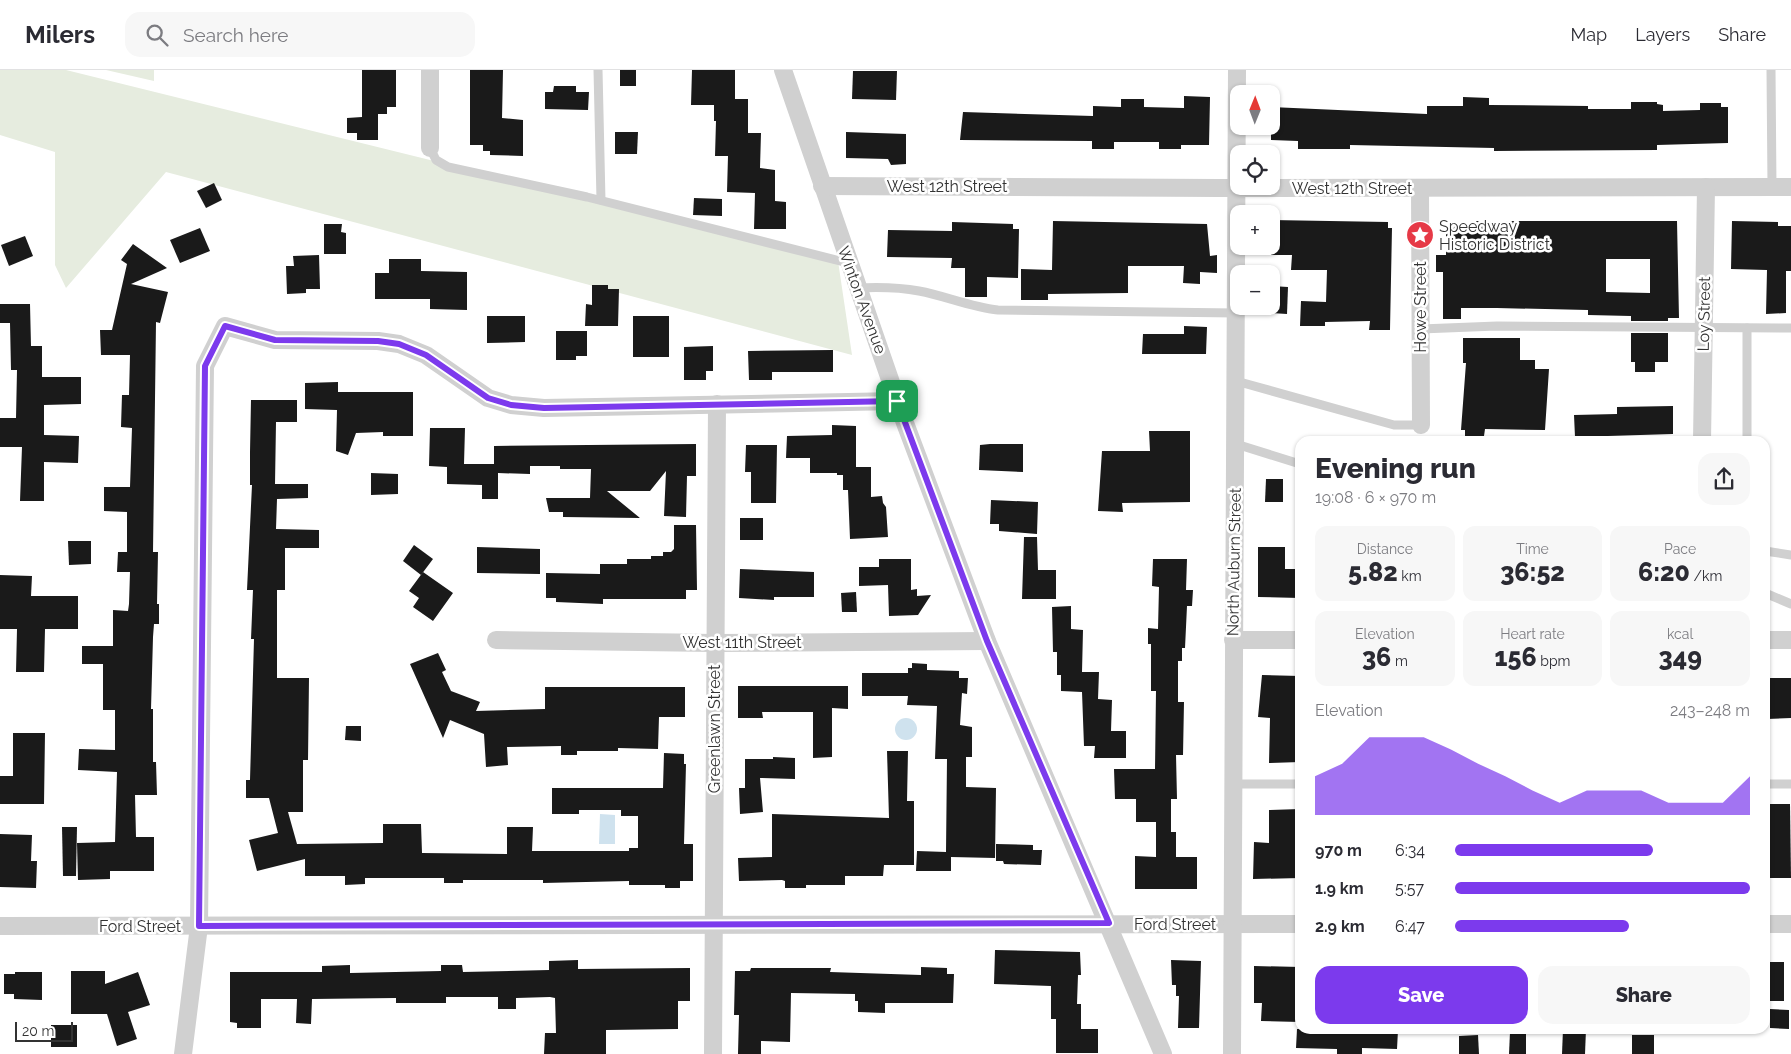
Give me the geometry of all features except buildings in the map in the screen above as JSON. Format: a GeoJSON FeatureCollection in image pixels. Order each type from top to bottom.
{"type":"FeatureCollection","features":[{"type":"Feature","properties":{"kind":"street"},"geometry":{"type":"LineString","coordinates":[[430,70],[430,148]]}},
{"type":"Feature","properties":{"kind":"street","name":"Winton Avenue"},"geometry":{"type":"LineString","coordinates":[[783,70],[897,401],[987,641],[1109,923],[1163,1054]]}},
{"type":"Feature","properties":{"kind":"street","name":"North Auburn Street"},"geometry":{"type":"LineString","coordinates":[[1237,70],[1237,145]]}},
{"type":"Feature","properties":{"kind":"street","name":"West 12th Street"},"geometry":{"type":"LineString","coordinates":[[822,186],[1230,188]]}},
{"type":"Feature","properties":{"kind":"street","name":"Loy Street"},"geometry":{"type":"LineString","coordinates":[[1702,436],[1706,187]]}},
{"type":"Feature","properties":{"kind":"street","name":"West 12th Street"},"geometry":{"type":"LineString","coordinates":[[1280,188],[1791,187]]}},
{"type":"Feature","properties":{"kind":"street","name":"Howe Street"},"geometry":{"type":"LineString","coordinates":[[1420,188],[1421,425]]}},
{"type":"Feature","properties":{"kind":"street","name":"North Auburn Street"},"geometry":{"type":"LineString","coordinates":[[1236,265],[1237,195]]}},
{"type":"Feature","properties":{"kind":"street","name":"North Auburn Street"},"geometry":{"type":"LineString","coordinates":[[1232,1054],[1231,924],[1236,315]]}},
{"type":"Feature","properties":{"kind":"street"},"geometry":{"type":"LineString","coordinates":[[183,1054],[199,926],[205,366],[225,326],[275,340],[378,341],[399,344],[426,355],[476,391],[511,405],[544,408],[897,401]]}},
{"type":"Feature","properties":{"kind":"street","name":"Greenlawn Street"},"geometry":{"type":"LineString","coordinates":[[713,1054],[714,643],[717,404]]}},
{"type":"Feature","properties":{"kind":"street","name":"West 11th Street"},"geometry":{"type":"LineString","coordinates":[[496,640],[714,643],[987,641]]}},
{"type":"Feature","properties":{"kind":"street"},"geometry":{"type":"LineString","coordinates":[[1233,640],[1295,640]]}},
{"type":"Feature","properties":{"kind":"street"},"geometry":{"type":"LineString","coordinates":[[1770,640],[1791,640]]}},
{"type":"Feature","properties":{"kind":"street","name":"Ford Street"},"geometry":{"type":"LineString","coordinates":[[0,926],[1295,924]]}},
{"type":"Feature","properties":{"kind":"street"},"geometry":{"type":"LineString","coordinates":[[1770,924],[1791,924]]}},
{"type":"Feature","properties":{"kind":"lane"},"geometry":{"type":"LineString","coordinates":[[598,70],[601,200]]}},
{"type":"Feature","properties":{"kind":"lane"},"geometry":{"type":"LineString","coordinates":[[1771,70],[1772,187]]}},
{"type":"Feature","properties":{"kind":"lane"},"geometry":{"type":"LineString","coordinates":[[430,148],[436,160],[448,167],[601,200],[848,263]]}},
{"type":"Feature","properties":{"kind":"lane"},"geometry":{"type":"LineString","coordinates":[[857,288],[886,286],[920,292],[974,307],[998,310],[1230,313]]}},
{"type":"Feature","properties":{"kind":"lane"},"geometry":{"type":"LineString","coordinates":[[1421,329],[1497,326],[1791,328]]}},
{"type":"Feature","properties":{"kind":"lane"},"geometry":{"type":"LineString","coordinates":[[1747,328],[1747,436]]}},
{"type":"Feature","properties":{"kind":"lane"},"geometry":{"type":"LineString","coordinates":[[1236,381],[1394,425],[1421,425]]}},
{"type":"Feature","properties":{"kind":"lane"},"geometry":{"type":"LineString","coordinates":[[1236,444],[1295,462]]}},
{"type":"Feature","properties":{"kind":"lane"},"geometry":{"type":"LineString","coordinates":[[1770,552],[1791,555]]}},
{"type":"Feature","properties":{"kind":"lane"},"geometry":{"type":"LineString","coordinates":[[1770,595],[1791,604]]}},
{"type":"Feature","properties":{"kind":"lane"},"geometry":{"type":"LineString","coordinates":[[1232,784],[1295,784]]}},
{"type":"Feature","properties":{"kind":"lane"},"geometry":{"type":"LineString","coordinates":[[1770,784],[1791,784]]}},
{"type":"Feature","properties":{"kind":"shaded area"},"geometry":{"type":"Polygon","coordinates":[[[0,70],[66,70],[838,261],[852,355],[166,172],[66,288],[55,265],[55,152],[0,135],[0,70]]]}},
{"type":"Feature","properties":{"kind":"shaded area"},"geometry":{"type":"Polygon","coordinates":[[[106,70],[154,70],[154,81],[106,70]]]}},
{"type":"Feature","properties":{"kind":"water"},"geometry":{"type":"Polygon","coordinates":[[[906,718],[914,721],[917,729],[914,737],[906,740],[898,737],[895,729],[898,721],[906,718]]]}},
{"type":"Feature","properties":{"kind":"water"},"geometry":{"type":"Polygon","coordinates":[[[600,814],[615,815],[615,844],[599,844],[600,814]]]}},
{"type":"Feature","properties":{"kind":"place","name":"Speedway Historic District"},"geometry":{"type":"Point","coordinates":[1420,235]}},
{"type":"Feature","properties":{"kind":"route"},"geometry":{"type":"LineString","coordinates":[[225,326],[275,340],[387,341],[399,344],[426,355],[488,398],[511,405],[544,408],[897,401],[987,641],[1109,923],[199,926],[205,366],[225,326]]}}]}
